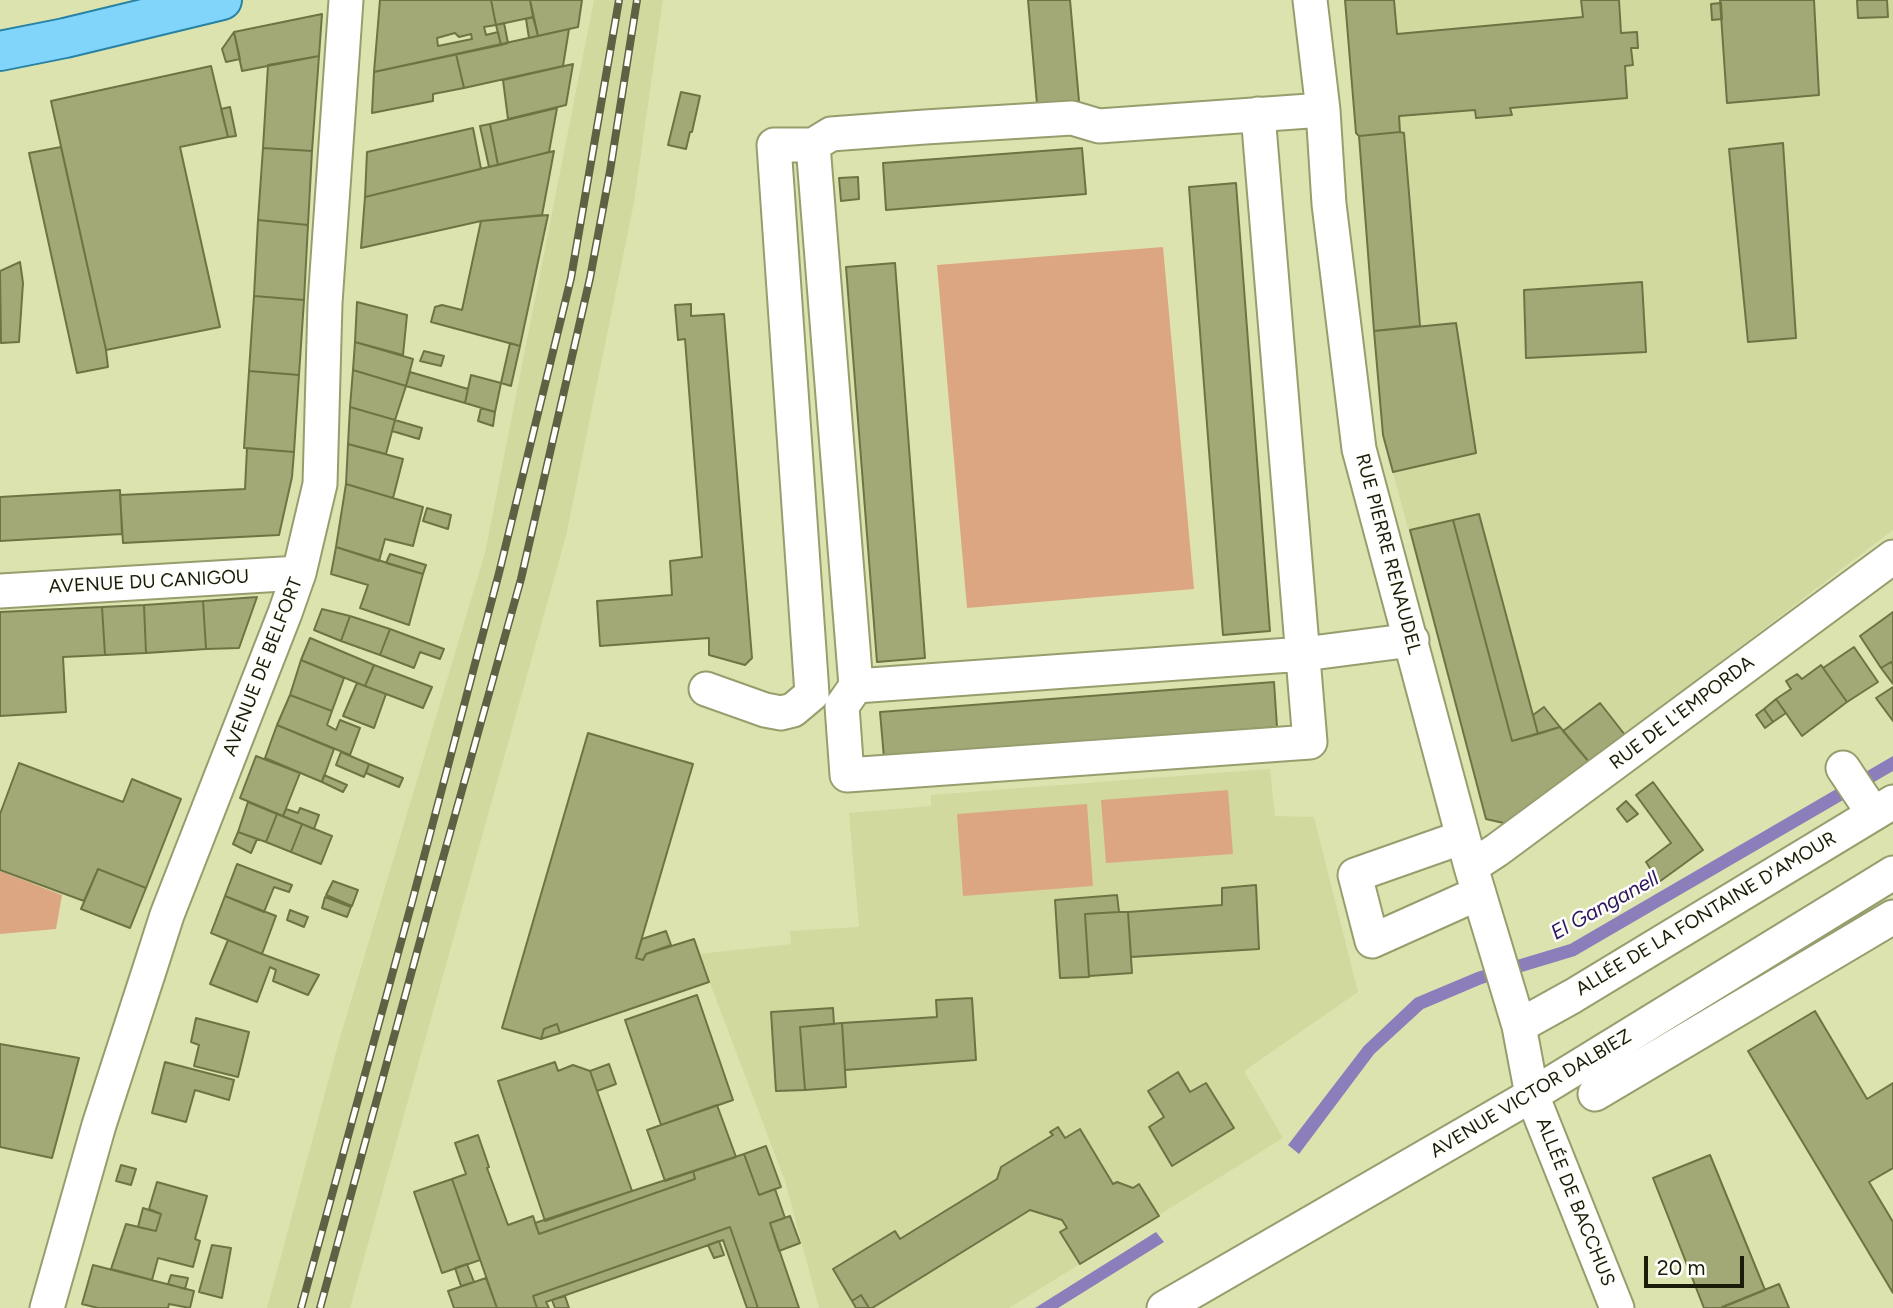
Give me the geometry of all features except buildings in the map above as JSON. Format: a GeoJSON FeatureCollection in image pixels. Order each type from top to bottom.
{"type":"FeatureCollection","features":[{"type":"Feature","properties":{"kind":"main road"},"geometry":{"type":"LineString","coordinates":[[0,51],[222,0]]}},
{"type":"Feature","properties":{"kind":"street","name":"AVENUE DE BELFORT"},"geometry":{"type":"LineString","coordinates":[[47,1308],[99,1125],[167,915],[285,613],[299,573],[320,484],[326,303],[346,0]]}},
{"type":"Feature","properties":{"kind":"street","name":"RUE PIERRE RENAUDEL"},"geometry":{"type":"LineString","coordinates":[[1310,0],[1323,110],[1329,204],[1359,449],[1471,866],[1519,1026],[1532,1096]]}},
{"type":"Feature","properties":{"kind":"street"},"geometry":{"type":"LineString","coordinates":[[812,694],[774,145],[813,145],[831,134],[925,127],[1072,118],[1098,126],[1323,110]]}},
{"type":"Feature","properties":{"kind":"street"},"geometry":{"type":"LineString","coordinates":[[813,145],[849,696],[848,775],[1310,741],[1258,114]]}},
{"type":"Feature","properties":{"kind":"street","name":"RUE DE L'EMPORDA"},"geometry":{"type":"LineString","coordinates":[[1471,866],[1497,850],[1893,557]]}},
{"type":"Feature","properties":{"kind":"street","name":"AVENUE DU CANIGOU"},"geometry":{"type":"LineString","coordinates":[[0,591],[299,573]]}},
{"type":"Feature","properties":{"kind":"street"},"geometry":{"type":"LineString","coordinates":[[706,689],[781,713],[793,710],[812,694],[849,696],[1304,654],[1412,640]]}},
{"type":"Feature","properties":{"kind":"street"},"geometry":{"type":"LineString","coordinates":[[1843,768],[1883,807]]}},
{"type":"Feature","properties":{"kind":"street","name":"ALLÉE DE LA FONTAINE D'AMOUR"},"geometry":{"type":"LineString","coordinates":[[1519,1026],[1573,996],[1883,807]]}},
{"type":"Feature","properties":{"kind":"street","name":"AVENUE VICTOR DALBIEZ"},"geometry":{"type":"LineString","coordinates":[[1164,1308],[1532,1096],[1891,879]]}},
{"type":"Feature","properties":{"kind":"street"},"geometry":{"type":"LineString","coordinates":[[1595,1094],[1893,917]]}},
{"type":"Feature","properties":{"kind":"street","name":"ALLÉE DE BACCHUS"},"geometry":{"type":"LineString","coordinates":[[1532,1096],[1617,1308]]}},
{"type":"Feature","properties":{"kind":"shaded area"},"geometry":{"type":"Polygon","coordinates":[[[594,0],[663,0],[634,202],[566,536],[350,1308],[267,1308],[339,1041],[485,553],[594,0]]]}},
{"type":"Feature","properties":{"kind":"shaded area"},"geometry":{"type":"Polygon","coordinates":[[[1345,0],[1893,0],[1893,530],[1508,824],[1486,819],[1383,435],[1360,136],[1356,133],[1345,0]]]}},
{"type":"Feature","properties":{"kind":"shaded area"},"geometry":{"type":"Polygon","coordinates":[[[1163,247],[1194,589],[967,608],[937,265],[1163,247]]]}},
{"type":"Feature","properties":{"kind":"shaded area"},"geometry":{"type":"Polygon","coordinates":[[[1893,756],[1893,771],[1575,956],[1482,984],[1423,1009],[1374,1054],[1299,1154],[1288,1145],[1364,1046],[1415,998],[1477,972],[1570,944],[1893,756]]]}},
{"type":"Feature","properties":{"kind":"shaded area"},"geometry":{"type":"Polygon","coordinates":[[[1270,769],[1275,816],[1314,817],[1358,992],[1244,1071],[1283,1138],[1009,1308],[819,1308],[785,1181],[699,954],[791,944],[790,931],[859,927],[849,813],[931,806],[931,795],[1270,769]]]}},
{"type":"Feature","properties":{"kind":"shaded area"},"geometry":{"type":"Polygon","coordinates":[[[1228,790],[1233,854],[1106,863],[1101,800],[1228,790]]]}},
{"type":"Feature","properties":{"kind":"shaded area"},"geometry":{"type":"Polygon","coordinates":[[[1087,804],[1093,886],[963,896],[957,814],[1087,804]]]}},
{"type":"Feature","properties":{"kind":"shaded area"},"geometry":{"type":"Polygon","coordinates":[[[0,871],[62,895],[56,929],[0,934],[0,871]]]}},
{"type":"Feature","properties":{"kind":"shaded area"},"geometry":{"type":"Polygon","coordinates":[[[1156,1232],[1164,1242],[1058,1308],[1035,1308],[1156,1232]]]}},
{"type":"Feature","properties":{"kind":"railway"},"geometry":{"type":"LineString","coordinates":[[301,1308],[499,573],[571,278],[619,0]]}},
{"type":"Feature","properties":{"kind":"railway"},"geometry":{"type":"LineString","coordinates":[[320,1308],[521,579],[590,278],[637,0]]}},
{"type":"Feature","properties":{"kind":"water label","name":"El Ganganell"},"geometry":{"type":"Point","coordinates":[1605,906]}}]}
